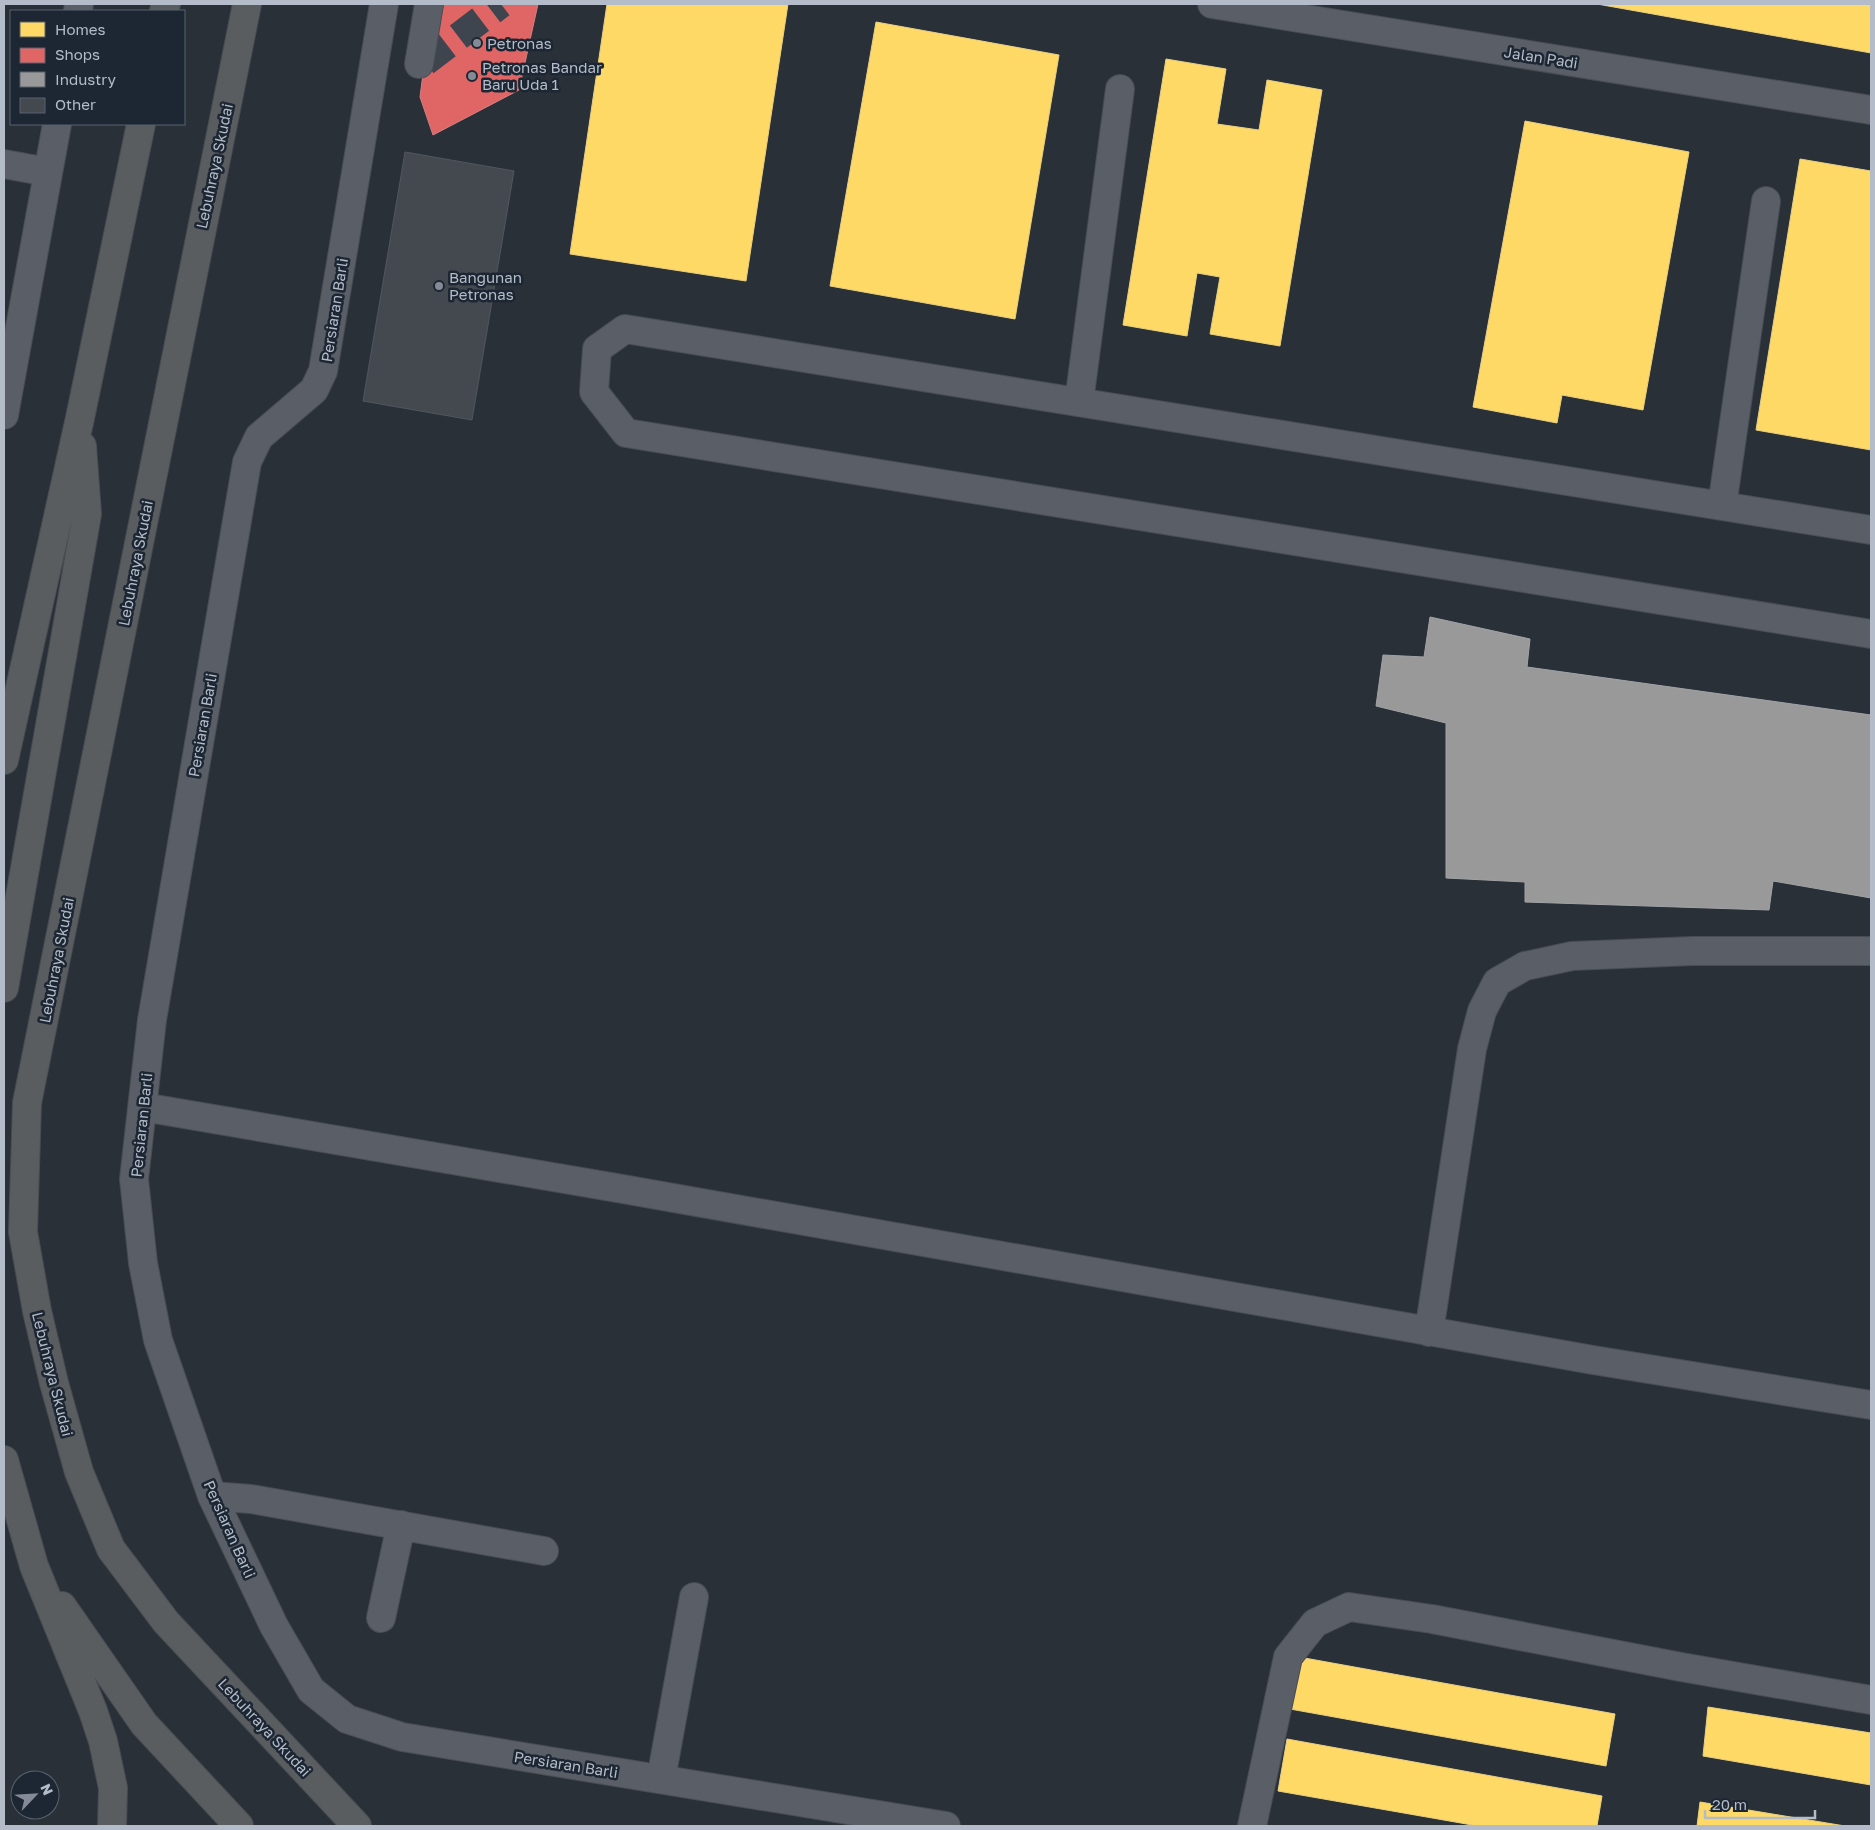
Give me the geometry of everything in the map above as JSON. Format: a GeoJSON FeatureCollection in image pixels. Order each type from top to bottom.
{"type":"FeatureCollection","features":[{"type":"Feature","properties":{"kind":"highway","name":"Lebuhraya Skudai"},"geometry":{"type":"LineString","coordinates":[[247,4],[27,1102],[24,1232],[37,1312],[74,1454],[79,1472],[112,1549],[166,1622],[357,1826]]}},
{"type":"Feature","properties":{"kind":"highway"},"geometry":{"type":"LineString","coordinates":[[4,760],[80,418],[141,125]]}},
{"type":"Feature","properties":{"kind":"highway"},"geometry":{"type":"LineString","coordinates":[[4,988],[87,514],[80,418]]}},
{"type":"Feature","properties":{"kind":"highway"},"geometry":{"type":"LineString","coordinates":[[4,1460],[34,1566],[93,1711],[103,1741],[113,1788],[112,1826]]}},
{"type":"Feature","properties":{"kind":"highway"},"geometry":{"type":"LineString","coordinates":[[34,1566],[144,1724],[239,1826]]}},
{"type":"Feature","properties":{"kind":"street","name":"Persiaran Barli"},"geometry":{"type":"LineString","coordinates":[[384,4],[324,370],[314,390],[258,436],[247,462],[152,1020],[134,1179],[143,1263],[158,1340],[212,1496],[274,1626],[311,1690],[347,1719],[402,1736],[946,1826]]}},
{"type":"Feature","properties":{"kind":"street"},"geometry":{"type":"LineString","coordinates":[[374,69],[422,63],[429,4]]}},
{"type":"Feature","properties":{"kind":"street","name":"Jalan Padi"},"geometry":{"type":"LineString","coordinates":[[1212,4],[1871,110]]}},
{"type":"Feature","properties":{"kind":"street"},"geometry":{"type":"LineString","coordinates":[[1079,402],[1120,89]]}},
{"type":"Feature","properties":{"kind":"street"},"geometry":{"type":"LineString","coordinates":[[4,415],[57,125]]}},
{"type":"Feature","properties":{"kind":"street"},"geometry":{"type":"LineString","coordinates":[[4,164],[48,172]]}},
{"type":"Feature","properties":{"kind":"street"},"geometry":{"type":"LineString","coordinates":[[1722,506],[1766,201]]}},
{"type":"Feature","properties":{"kind":"street"},"geometry":{"type":"LineString","coordinates":[[1871,530],[625,329],[597,349],[594,392],[626,433],[1871,634]]}},
{"type":"Feature","properties":{"kind":"street"},"geometry":{"type":"LineString","coordinates":[[1429,1332],[1472,1050],[1482,1011],[1496,982],[1525,966],[1572,956],[1692,951],[1871,951]]}},
{"type":"Feature","properties":{"kind":"street"},"geometry":{"type":"LineString","coordinates":[[142,1107],[637,1192],[1429,1332],[1871,1405]]}},
{"type":"Feature","properties":{"kind":"street"},"geometry":{"type":"LineString","coordinates":[[212,1496],[251,1499],[544,1551]]}},
{"type":"Feature","properties":{"kind":"street"},"geometry":{"type":"LineString","coordinates":[[381,1618],[401,1526]]}},
{"type":"Feature","properties":{"kind":"street"},"geometry":{"type":"LineString","coordinates":[[661,1779],[694,1597]]}},
{"type":"Feature","properties":{"kind":"street"},"geometry":{"type":"LineString","coordinates":[[1252,1826],[1288,1657],[1315,1623],[1349,1607],[1432,1619],[1671,1665],[1871,1700]]}},
{"type":"Feature","properties":{"kind":"building: Homes"},"geometry":{"type":"Polygon","coordinates":[[[607,4],[788,4],[746,281],[570,254],[607,4]]]}},
{"type":"Feature","properties":{"kind":"building: Homes"},"geometry":{"type":"Polygon","coordinates":[[[1597,4],[1871,4],[1871,53],[1597,4]]]}},
{"type":"Feature","properties":{"kind":"building: Homes"},"geometry":{"type":"Polygon","coordinates":[[[876,22],[1059,55],[1015,319],[830,286],[876,22]]]}},
{"type":"Feature","properties":{"kind":"building: Homes"},"geometry":{"type":"Polygon","coordinates":[[[1166,59],[1226,69],[1217,124],[1259,130],[1267,80],[1322,90],[1280,346],[1210,334],[1220,277],[1197,273],[1187,336],[1123,325],[1166,59]]]}},
{"type":"Feature","properties":{"kind":"building: Homes"},"geometry":{"type":"Polygon","coordinates":[[[1525,121],[1689,152],[1643,410],[1562,395],[1557,423],[1473,407],[1525,121]]]}},
{"type":"Feature","properties":{"kind":"building: Homes"},"geometry":{"type":"Polygon","coordinates":[[[1800,159],[1871,171],[1871,450],[1756,430],[1800,159]]]}},
{"type":"Feature","properties":{"kind":"building: Homes"},"geometry":{"type":"Polygon","coordinates":[[[1299,1657],[1615,1714],[1606,1766],[1290,1709],[1299,1657]]]}},
{"type":"Feature","properties":{"kind":"building: Homes"},"geometry":{"type":"Polygon","coordinates":[[[1708,1707],[1871,1733],[1871,1785],[1703,1756],[1708,1707]]]}},
{"type":"Feature","properties":{"kind":"building: Homes"},"geometry":{"type":"Polygon","coordinates":[[[1287,1739],[1602,1796],[1597,1826],[1478,1826],[1278,1791],[1287,1739]]]}},
{"type":"Feature","properties":{"kind":"building: Homes"},"geometry":{"type":"Polygon","coordinates":[[[1700,1802],[1845,1826],[1697,1826],[1700,1802]]]}},
{"type":"Feature","properties":{"kind":"building: Shops","name":"Petronas Bandar Baru Uda 1"},"geometry":{"type":"Polygon","coordinates":[[[432,4],[538,4],[519,90],[433,135],[420,97],[432,4]]]}},
{"type":"Feature","properties":{"kind":"building: Industry"},"geometry":{"type":"Polygon","coordinates":[[[1430,617],[1530,639],[1527,667],[1871,715],[1871,898],[1773,881],[1769,910],[1525,902],[1525,882],[1446,878],[1446,723],[1376,706],[1383,655],[1424,657],[1430,617]]]}},
{"type":"Feature","properties":{"kind":"building: Other","name":"Bangunan Petronas"},"geometry":{"type":"Polygon","coordinates":[[[405,152],[514,171],[472,420],[363,401],[405,152]]]}},
{"type":"Feature","properties":{"kind":"tunnel"},"geometry":{"type":"LineString","coordinates":[[425,62],[501,4]]}},
{"type":"Feature","properties":{"kind":"place","name":"Petronas"},"geometry":{"type":"Point","coordinates":[477,43]}},
{"type":"Feature","properties":{"kind":"place","name":"Petronas Bandar Baru Uda 1"},"geometry":{"type":"Point","coordinates":[472,76]}},
{"type":"Feature","properties":{"kind":"place","name":"Bangunan Petronas"},"geometry":{"type":"Point","coordinates":[439,286]}}]}
